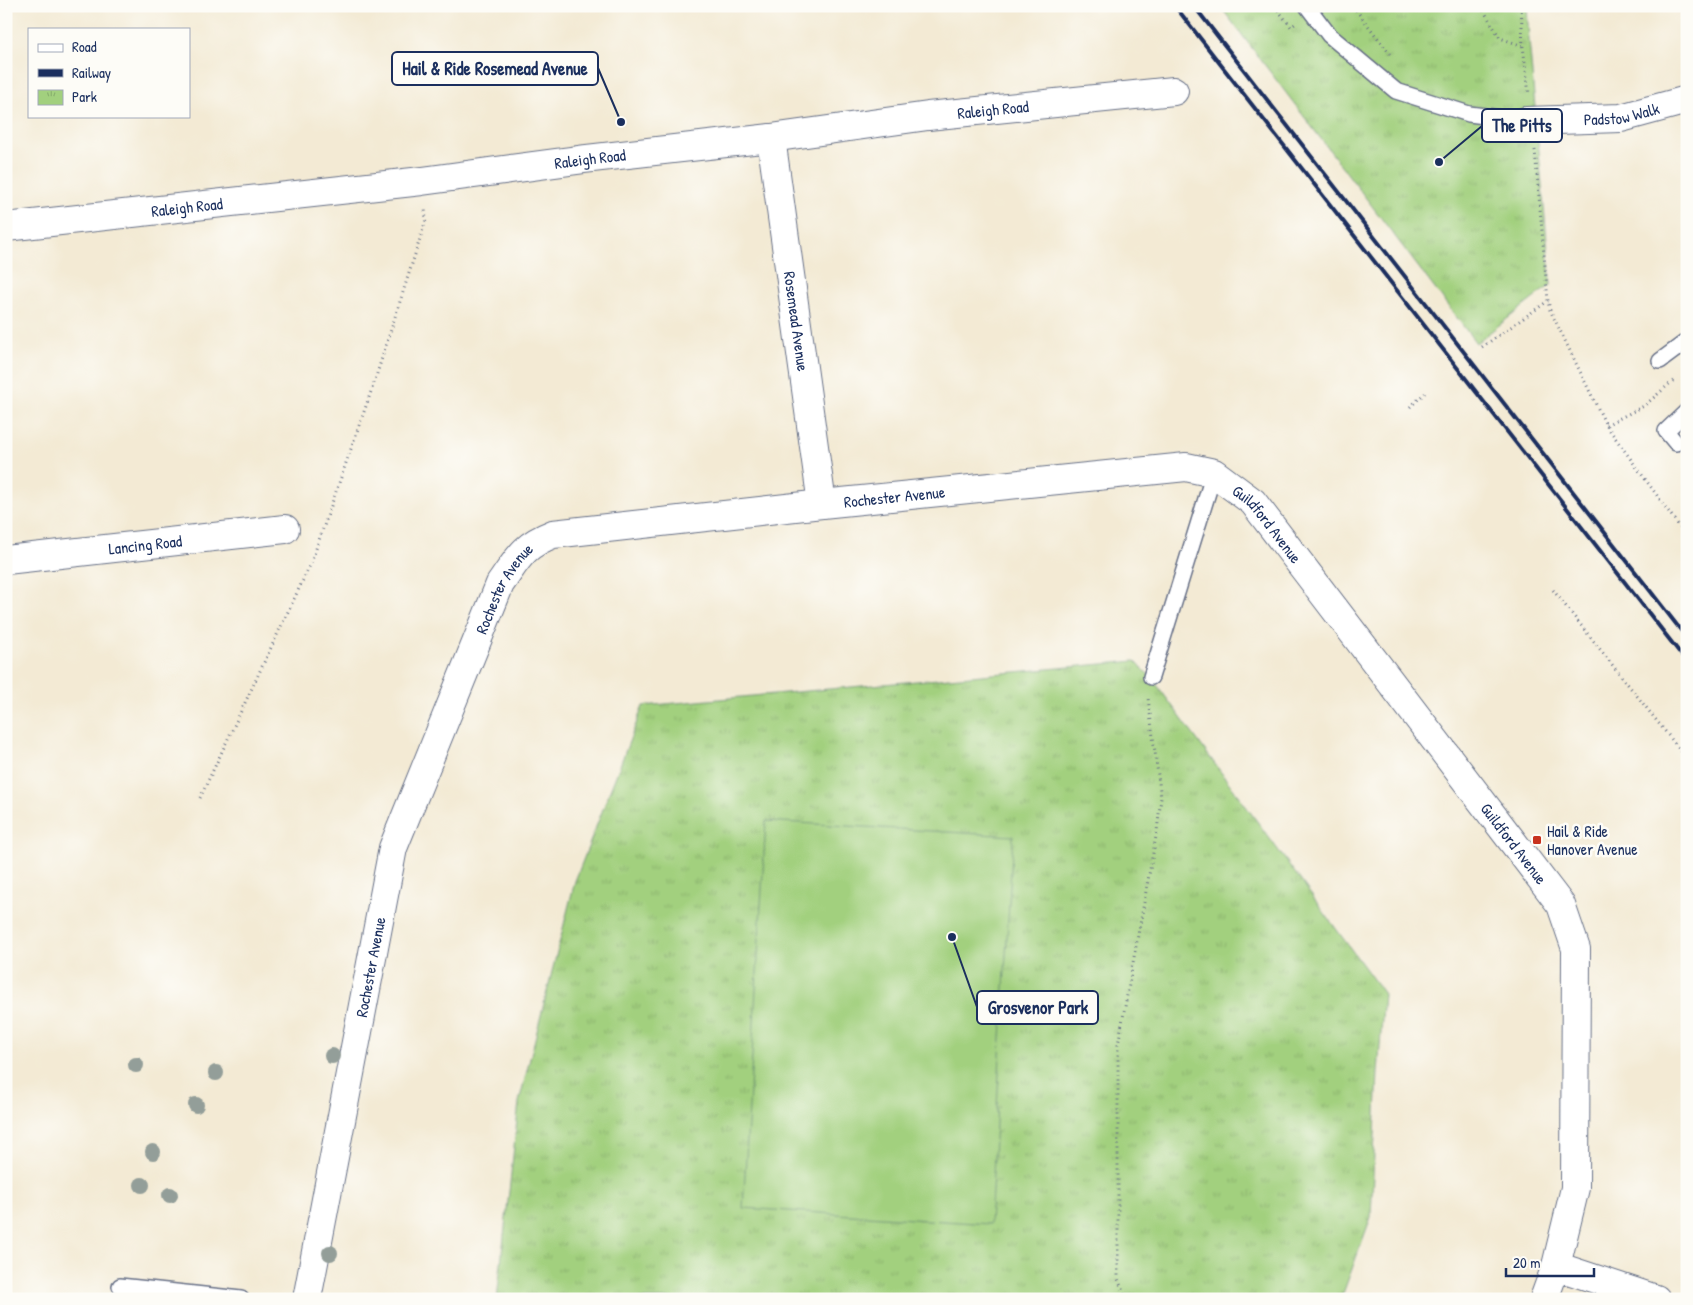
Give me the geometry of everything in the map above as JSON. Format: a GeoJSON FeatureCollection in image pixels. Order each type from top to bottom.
{"type":"FeatureCollection","features":[{"type":"Feature","properties":{"kind":"street","name":"Raleigh Road"},"geometry":{"type":"LineString","coordinates":[[6,227],[422,181],[585,159],[771,138],[928,116],[1174,91]]}},
{"type":"Feature","properties":{"kind":"street","name":"Padstow Walk"},"geometry":{"type":"LineString","coordinates":[[1529,121],[1621,118],[1687,100]]}},
{"type":"Feature","properties":{"kind":"street","name":"Rosemead Avenue"},"geometry":{"type":"LineString","coordinates":[[771,138],[822,504]]}},
{"type":"Feature","properties":{"kind":"street","name":"Rochester Avenue"},"geometry":{"type":"LineString","coordinates":[[307,1299],[393,848],[500,584],[524,550],[538,540],[553,534],[822,504],[1186,467],[1214,473]]}},
{"type":"Feature","properties":{"kind":"street","name":"Guildford Avenue"},"geometry":{"type":"LineString","coordinates":[[1214,473],[1253,502],[1561,905],[1576,949],[1575,1188],[1556,1266],[1544,1299]]}},
{"type":"Feature","properties":{"kind":"street","name":"Lancing Road"},"geometry":{"type":"LineString","coordinates":[[6,560],[285,529]]}},
{"type":"Feature","properties":{"kind":"street"},"geometry":{"type":"LineString","coordinates":[[1556,1266],[1656,1299]]}},
{"type":"Feature","properties":{"kind":"lane"},"geometry":{"type":"LineString","coordinates":[[1307,6],[1329,35],[1396,91],[1469,114],[1529,121]]}},
{"type":"Feature","properties":{"kind":"lane"},"geometry":{"type":"LineString","coordinates":[[1660,361],[1687,341]]}},
{"type":"Feature","properties":{"kind":"lane"},"geometry":{"type":"LineString","coordinates":[[1676,443],[1666,431],[1687,411]]}},
{"type":"Feature","properties":{"kind":"lane"},"geometry":{"type":"LineString","coordinates":[[1151,677],[1214,473]]}},
{"type":"Feature","properties":{"kind":"lane"},"geometry":{"type":"LineString","coordinates":[[120,1286],[241,1299]]}},
{"type":"Feature","properties":{"kind":"path"},"geometry":{"type":"LineString","coordinates":[[1481,6],[1500,38],[1523,46]]}},
{"type":"Feature","properties":{"kind":"path"},"geometry":{"type":"LineString","coordinates":[[1521,6],[1529,121],[1550,310],[1606,425],[1687,537]]}},
{"type":"Feature","properties":{"kind":"path"},"geometry":{"type":"LineString","coordinates":[[200,798],[311,563],[373,386],[426,220]]}},
{"type":"Feature","properties":{"kind":"path"},"geometry":{"type":"LineString","coordinates":[[1482,347],[1548,301]]}},
{"type":"Feature","properties":{"kind":"path"},"geometry":{"type":"LineString","coordinates":[[1606,425],[1644,406],[1680,376]]}},
{"type":"Feature","properties":{"kind":"path"},"geometry":{"type":"LineString","coordinates":[[1410,407],[1425,393]]}},
{"type":"Feature","properties":{"kind":"path"},"geometry":{"type":"LineString","coordinates":[[1553,590],[1687,759]]}},
{"type":"Feature","properties":{"kind":"path"},"geometry":{"type":"LineString","coordinates":[[1126,1299],[1118,1279],[1118,1045],[1157,831],[1161,798],[1147,690],[1151,677]]}},
{"type":"Feature","properties":{"kind":"green space"},"geometry":{"type":"Polygon","coordinates":[[[1220,6],[1527,6],[1551,285],[1476,343],[1220,6]]]}},
{"type":"Feature","properties":{"kind":"green space"},"geometry":{"type":"Polygon","coordinates":[[[1135,661],[1151,677],[1384,994],[1371,1217],[1341,1299],[497,1299],[519,1102],[575,881],[643,706],[1135,661]]]}},
{"type":"Feature","properties":{"kind":"green space"},"geometry":{"type":"Polygon","coordinates":[[[766,821],[1013,836],[990,1224],[743,1208],[766,821]]]}},
{"type":"Feature","properties":{"kind":"railway"},"geometry":{"type":"LineString","coordinates":[[1175,6],[1687,662]]}},
{"type":"Feature","properties":{"kind":"railway"},"geometry":{"type":"LineString","coordinates":[[1194,6],[1687,638]]}},
{"type":"Feature","properties":{"kind":"place","name":"Hail & Ride Rosemead Avenue"},"geometry":{"type":"Point","coordinates":[621,122]}},
{"type":"Feature","properties":{"kind":"place","name":"The Pitts"},"geometry":{"type":"Point","coordinates":[1439,162]}},
{"type":"Feature","properties":{"kind":"place","name":"Hail & Ride Hanover Avenue"},"geometry":{"type":"Point","coordinates":[1537,840]}},
{"type":"Feature","properties":{"kind":"place","name":"Grosvenor Park"},"geometry":{"type":"Point","coordinates":[952,937]}}]}
